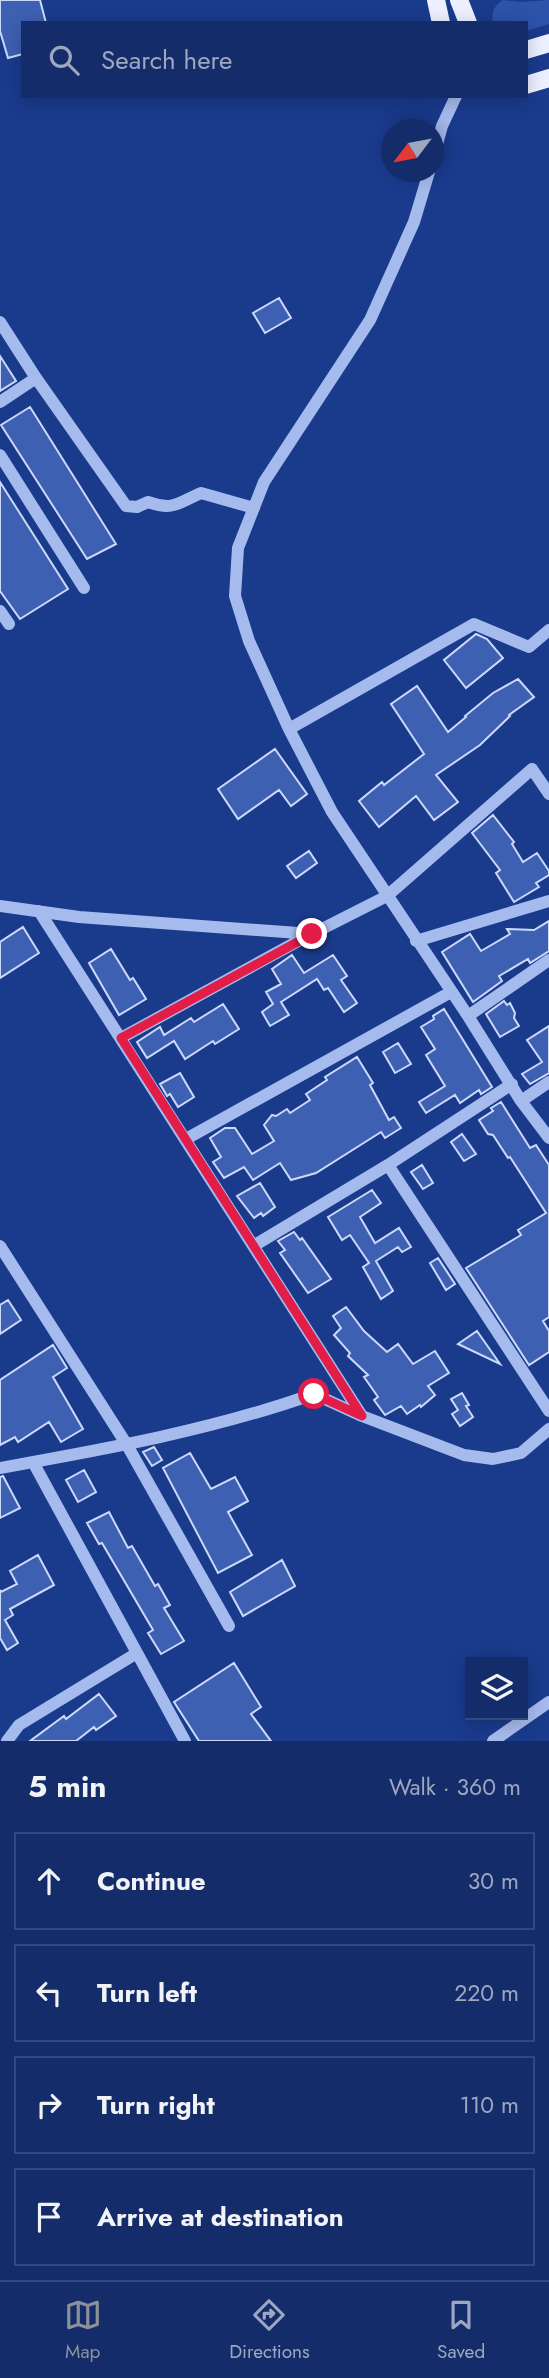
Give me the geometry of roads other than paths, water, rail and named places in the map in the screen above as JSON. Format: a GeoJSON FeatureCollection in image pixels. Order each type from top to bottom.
{"type":"FeatureCollection","features":[{"type":"Feature","properties":{"kind":"main road"},"geometry":{"type":"LineString","coordinates":[[436,0],[441,21]]}},
{"type":"Feature","properties":{"kind":"main road"},"geometry":{"type":"LineString","coordinates":[[459,0],[467,21]]}},
{"type":"Feature","properties":{"kind":"main road"},"geometry":{"type":"LineString","coordinates":[[528,49],[549,43]]}},
{"type":"Feature","properties":{"kind":"main road"},"geometry":{"type":"LineString","coordinates":[[528,84],[549,79]]}},
{"type":"Feature","properties":{"kind":"street"},"geometry":{"type":"LineString","coordinates":[[444,122],[455,98]]}},
{"type":"Feature","properties":{"kind":"street"},"geometry":{"type":"LineString","coordinates":[[426,182],[414,222],[370,320],[264,482],[238,548],[234,596],[249,641],[289,729],[332,812],[468,1016],[521,1101],[549,1138]]}},
{"type":"Feature","properties":{"kind":"street"},"geometry":{"type":"LineString","coordinates":[[0,322],[126,506],[137,508],[149,502],[168,507],[177,506],[201,493],[254,508]]}},
{"type":"Feature","properties":{"kind":"street"},"geometry":{"type":"LineString","coordinates":[[0,402],[36,378]]}},
{"type":"Feature","properties":{"kind":"street"},"geometry":{"type":"LineString","coordinates":[[0,455],[84,588]]}},
{"type":"Feature","properties":{"kind":"street"},"geometry":{"type":"LineString","coordinates":[[0,611],[9,624]]}},
{"type":"Feature","properties":{"kind":"street"},"geometry":{"type":"LineString","coordinates":[[289,729],[474,624],[530,647],[549,629]]}},
{"type":"Feature","properties":{"kind":"street"},"geometry":{"type":"LineString","coordinates":[[121,1038],[387,896],[532,769],[549,794]]}},
{"type":"Feature","properties":{"kind":"street"},"geometry":{"type":"LineString","coordinates":[[416,941],[549,901]]}},
{"type":"Feature","properties":{"kind":"street"},"geometry":{"type":"LineString","coordinates":[[0,906],[79,917],[312,934]]}},
{"type":"Feature","properties":{"kind":"street"},"geometry":{"type":"LineString","coordinates":[[39,911],[362,1416]]}},
{"type":"Feature","properties":{"kind":"street"},"geometry":{"type":"LineString","coordinates":[[468,1016],[549,960]]}},
{"type":"Feature","properties":{"kind":"street"},"geometry":{"type":"LineString","coordinates":[[186,1139],[451,992]]}},
{"type":"Feature","properties":{"kind":"street"},"geometry":{"type":"LineString","coordinates":[[521,1101],[549,1082]]}},
{"type":"Feature","properties":{"kind":"street"},"geometry":{"type":"LineString","coordinates":[[255,1245],[388,1165],[512,1084]]}},
{"type":"Feature","properties":{"kind":"street"},"geometry":{"type":"LineString","coordinates":[[388,1165],[549,1411]]}},
{"type":"Feature","properties":{"kind":"street"},"geometry":{"type":"LineString","coordinates":[[0,1247],[128,1445],[229,1626]]}},
{"type":"Feature","properties":{"kind":"street"},"geometry":{"type":"LineString","coordinates":[[0,1468],[128,1445],[264,1412],[314,1394],[362,1416],[464,1455],[493,1459],[521,1452],[549,1429]]}},
{"type":"Feature","properties":{"kind":"street"},"geometry":{"type":"LineString","coordinates":[[33,1462],[185,1741]]}},
{"type":"Feature","properties":{"kind":"street"},"geometry":{"type":"LineString","coordinates":[[7,1741],[19,1726],[137,1653]]}},
{"type":"Feature","properties":{"kind":"street"},"geometry":{"type":"LineString","coordinates":[[493,1741],[549,1702]]}}]}
